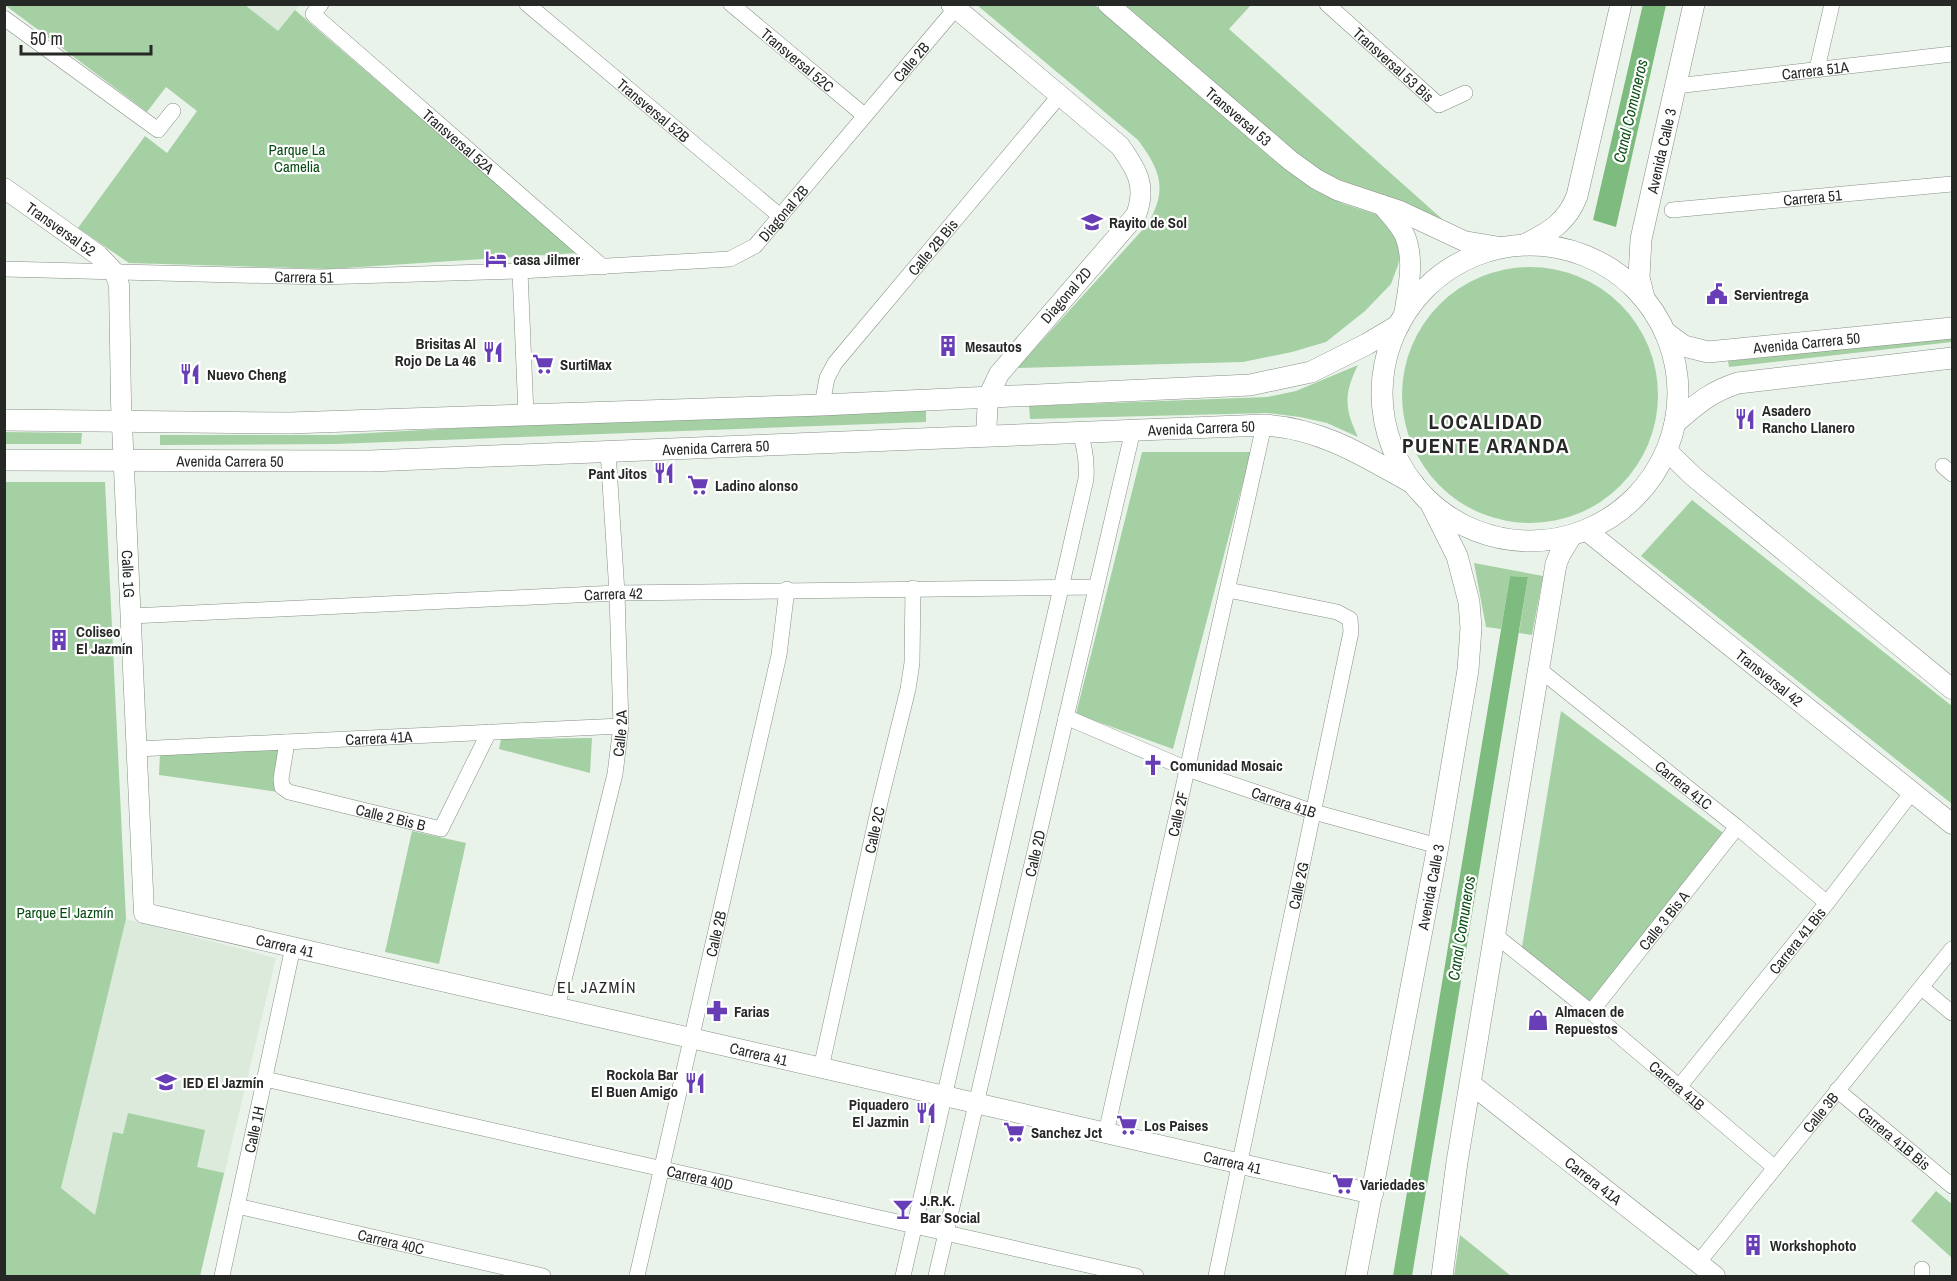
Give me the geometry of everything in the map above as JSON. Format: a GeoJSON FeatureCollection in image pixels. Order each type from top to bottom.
{"type":"FeatureCollection","features":[{"type":"Feature","properties":{"kind":"main road","name":"Avenida Calle 3"},"geometry":{"type":"LineString","coordinates":[[1644,298],[1639,278],[1641,239],[1694,4]]}},
{"type":"Feature","properties":{"kind":"main road"},"geometry":{"type":"LineString","coordinates":[[1524,244],[1550,232],[1560,224],[1570,211],[1577,196],[1620,5]]}},
{"type":"Feature","properties":{"kind":"main road"},"geometry":{"type":"LineString","coordinates":[[1524,244],[1551,246],[1577,252],[1625,279],[1644,298],[1666,333],[1676,368],[1678,405],[1676,423],[1658,470],[1631,502],[1603,523],[1579,533],[1550,540],[1528,542],[1485,534],[1456,520],[1429,501],[1401,466],[1386,424],[1383,402],[1385,362],[1401,320],[1422,291],[1444,271],[1471,256],[1524,244]]}},
{"type":"Feature","properties":{"kind":"main road"},"geometry":{"type":"LineString","coordinates":[[4,420],[290,423],[822,405],[1188,389],[1260,383],[1311,372],[1367,344],[1401,320]]}},
{"type":"Feature","properties":{"kind":"main road","name":"Avenida Carrera 50"},"geometry":{"type":"LineString","coordinates":[[1666,333],[1684,346],[1708,352],[1953,328]]}},
{"type":"Feature","properties":{"kind":"main road"},"geometry":{"type":"LineString","coordinates":[[1676,423],[1705,398],[1719,389],[1738,383],[1953,358]]}},
{"type":"Feature","properties":{"kind":"main road","name":"Avenida Carrera 50"},"geometry":{"type":"LineString","coordinates":[[4,460],[370,461],[1264,425],[1287,426],[1336,442],[1414,484]]}},
{"type":"Feature","properties":{"kind":"main road","name":"Avenida Calle 3"},"geometry":{"type":"LineString","coordinates":[[1356,1276],[1438,846],[1468,670],[1469,602],[1457,556],[1429,501]]}},
{"type":"Feature","properties":{"kind":"main road"},"geometry":{"type":"LineString","coordinates":[[1442,1276],[1470,1084],[1556,564],[1560,554],[1579,533]]}},
{"type":"Feature","properties":{"kind":"street","name":"Transversal 52B"},"geometry":{"type":"LineString","coordinates":[[527,4],[780,216]]}},
{"type":"Feature","properties":{"kind":"street","name":"Transversal 52C"},"geometry":{"type":"LineString","coordinates":[[731,4],[864,115]]}},
{"type":"Feature","properties":{"kind":"street","name":"Transversal 53"},"geometry":{"type":"LineString","coordinates":[[1108,4],[1303,170],[1337,190],[1400,211],[1464,241],[1500,248]]}},
{"type":"Feature","properties":{"kind":"street","name":"Transversal 53 Bis"},"geometry":{"type":"LineString","coordinates":[[1328,4],[1438,105],[1465,93]]}},
{"type":"Feature","properties":{"kind":"street"},"geometry":{"type":"LineString","coordinates":[[1817,69],[1832,4]]}},
{"type":"Feature","properties":{"kind":"street","name":"Calle 2B"},"geometry":{"type":"LineString","coordinates":[[864,115],[954,6]]}},
{"type":"Feature","properties":{"kind":"street"},"geometry":{"type":"LineString","coordinates":[[954,6],[1060,95]]}},
{"type":"Feature","properties":{"kind":"street","name":"Transversal 52A"},"geometry":{"type":"LineString","coordinates":[[317,9],[603,267]]}},
{"type":"Feature","properties":{"kind":"street"},"geometry":{"type":"LineString","coordinates":[[4,18],[158,130],[172,111]]}},
{"type":"Feature","properties":{"kind":"street","name":"Carrera 51A"},"geometry":{"type":"LineString","coordinates":[[1676,86],[1953,54]]}},
{"type":"Feature","properties":{"kind":"street","name":"Diagonal 2D"},"geometry":{"type":"LineString","coordinates":[[987,397],[999,374],[1136,215],[1142,192],[1138,175],[1120,146],[1060,95]]}},
{"type":"Feature","properties":{"kind":"street","name":"Calle 2B Bis"},"geometry":{"type":"LineString","coordinates":[[822,405],[827,378],[835,363],[1060,95]]}},
{"type":"Feature","properties":{"kind":"street","name":"Diagonal 2B"},"geometry":{"type":"LineString","coordinates":[[603,267],[730,259],[741,255],[754,246],[864,115]]}},
{"type":"Feature","properties":{"kind":"street","name":"Carrera 51"},"geometry":{"type":"LineString","coordinates":[[1672,210],[1953,184]]}},
{"type":"Feature","properties":{"kind":"street","name":"Transversal 52"},"geometry":{"type":"LineString","coordinates":[[4,188],[98,255],[115,273]]}},
{"type":"Feature","properties":{"kind":"street"},"geometry":{"type":"LineString","coordinates":[[1382,205],[1402,230],[1409,247],[1408,280],[1401,320]]}},
{"type":"Feature","properties":{"kind":"street","name":"Carrera 51"},"geometry":{"type":"LineString","coordinates":[[4,269],[320,277],[603,267]]}},
{"type":"Feature","properties":{"kind":"street"},"geometry":{"type":"LineString","coordinates":[[520,271],[526,416]]}},
{"type":"Feature","properties":{"kind":"street","name":"Calle 1G"},"geometry":{"type":"LineString","coordinates":[[115,273],[118,285],[144,913]]}},
{"type":"Feature","properties":{"kind":"street"},"geometry":{"type":"LineString","coordinates":[[986,436],[987,397]]}},
{"type":"Feature","properties":{"kind":"street","name":"Calle 2F"},"geometry":{"type":"LineString","coordinates":[[1106,1133],[1264,425]]}},
{"type":"Feature","properties":{"kind":"street","name":"Calle 2D"},"geometry":{"type":"LineString","coordinates":[[936,1276],[1133,430]]}},
{"type":"Feature","properties":{"kind":"street"},"geometry":{"type":"LineString","coordinates":[[903,1276],[1086,480],[1087,458],[1079,432]]}},
{"type":"Feature","properties":{"kind":"street","name":"Calle 2A"},"geometry":{"type":"LineString","coordinates":[[557,1008],[615,774],[621,726],[617,593],[608,451]]}},
{"type":"Feature","properties":{"kind":"street"},"geometry":{"type":"LineString","coordinates":[[1667,451],[1698,481],[1953,689]]}},
{"type":"Feature","properties":{"kind":"street","name":"Transversal 42"},"geometry":{"type":"LineString","coordinates":[[1579,533],[1953,824]]}},
{"type":"Feature","properties":{"kind":"street","name":"Carrera 42"},"geometry":{"type":"LineString","coordinates":[[131,616],[617,593],[787,589],[1096,587]]}},
{"type":"Feature","properties":{"kind":"street","name":"Calle 2C"},"geometry":{"type":"LineString","coordinates":[[821,1068],[881,798],[908,689],[912,663],[914,588]]}},
{"type":"Feature","properties":{"kind":"street","name":"Calle 2B"},"geometry":{"type":"LineString","coordinates":[[637,1276],[779,655],[787,589]]}},
{"type":"Feature","properties":{"kind":"street","name":"Calle 2G"},"geometry":{"type":"LineString","coordinates":[[1216,1276],[1351,632],[1350,619],[1337,612],[1228,590]]}},
{"type":"Feature","properties":{"kind":"street","name":"Carrera 41C"},"geometry":{"type":"LineString","coordinates":[[1540,670],[1737,827],[1827,903]]}},
{"type":"Feature","properties":{"kind":"street","name":"Carrera 41B"},"geometry":{"type":"LineString","coordinates":[[1066,717],[1187,769],[1314,812],[1438,846]]}},
{"type":"Feature","properties":{"kind":"street","name":"Carrera 41A"},"geometry":{"type":"LineString","coordinates":[[137,749],[621,726]]}},
{"type":"Feature","properties":{"kind":"street","name":"Calle 2 Bis B"},"geometry":{"type":"LineString","coordinates":[[286,742],[281,780],[282,787],[289,792],[441,830],[489,732]]}},
{"type":"Feature","properties":{"kind":"street","name":"Carrera 41 Bis"},"geometry":{"type":"LineString","coordinates":[[1679,1087],[1827,903],[1912,792]]}},
{"type":"Feature","properties":{"kind":"street","name":"Calle 3 Bis A"},"geometry":{"type":"LineString","coordinates":[[1591,1012],[1737,827]]}},
{"type":"Feature","properties":{"kind":"street","name":"Carrera 41"},"geometry":{"type":"LineString","coordinates":[[144,913],[1372,1194]]}},
{"type":"Feature","properties":{"kind":"street","name":"Carrera 41B"},"geometry":{"type":"LineString","coordinates":[[1496,935],[1774,1167]]}},
{"type":"Feature","properties":{"kind":"street","name":"Calle 1H"},"geometry":{"type":"LineString","coordinates":[[222,1276],[293,947]]}},
{"type":"Feature","properties":{"kind":"street","name":"Calle 3B"},"geometry":{"type":"LineString","coordinates":[[1693,1270],[1774,1167],[1953,949]]}},
{"type":"Feature","properties":{"kind":"street"},"geometry":{"type":"LineString","coordinates":[[1922,988],[1953,1013]]}},
{"type":"Feature","properties":{"kind":"street","name":"Carrera 40D"},"geometry":{"type":"LineString","coordinates":[[264,1079],[1136,1276]]}},
{"type":"Feature","properties":{"kind":"street","name":"Carrera 41A"},"geometry":{"type":"LineString","coordinates":[[1470,1084],[1693,1270],[1715,1276]]}},
{"type":"Feature","properties":{"kind":"street","name":"Carrera 41B Bis"},"geometry":{"type":"LineString","coordinates":[[1837,1090],[1953,1186]]}},
{"type":"Feature","properties":{"kind":"street","name":"Carrera 40C"},"geometry":{"type":"LineString","coordinates":[[237,1206],[543,1276]]}},
{"type":"Feature","properties":{"kind":"shaded area"},"geometry":{"type":"Polygon","coordinates":[[[245,5],[300,5],[278,32],[245,5]]]}},
{"type":"Feature","properties":{"kind":"shaded area","name":"IED El Jazmín"},"geometry":{"type":"Polygon","coordinates":[[[126,919],[276,958],[200,1276],[171,1276],[61,1188],[126,919]]]}},
{"type":"Feature","properties":{"kind":"green space","name":"Parque La Camelia"},"geometry":{"type":"Polygon","coordinates":[[[5,5],[245,5],[278,31],[295,10],[577,253],[329,269],[129,263],[78,228],[145,136],[167,153],[197,111],[166,87],[147,112],[5,5]]]}},
{"type":"Feature","properties":{"kind":"green space"},"geometry":{"type":"Polygon","coordinates":[[[977,5],[1095,5],[1314,190],[1344,204],[1381,216],[1393,228],[1401,249],[1391,284],[1365,311],[1326,342],[1292,352],[1243,362],[1017,368],[1147,225],[1158,201],[1159,181],[1152,161],[1138,140],[977,5]]]}},
{"type":"Feature","properties":{"kind":"green space"},"geometry":{"type":"Polygon","coordinates":[[[1121,5],[1251,5],[1229,29],[1451,227],[1324,173],[1289,147],[1121,5]]]}},
{"type":"Feature","properties":{"kind":"green space"},"geometry":{"type":"Polygon","coordinates":[[[1517,267],[1543,267],[1579,276],[1601,288],[1621,304],[1637,324],[1649,346],[1656,370],[1658,395],[1656,420],[1649,444],[1637,466],[1621,486],[1601,502],[1579,514],[1543,523],[1517,523],[1481,514],[1459,502],[1439,486],[1423,466],[1411,444],[1402,408],[1402,382],[1411,346],[1423,324],[1439,304],[1459,288],[1481,276],[1517,267]]]}},
{"type":"Feature","properties":{"kind":"green space"},"geometry":{"type":"Polygon","coordinates":[[[1952,335],[1952,342],[1729,367],[1728,361],[1952,335]]]}},
{"type":"Feature","properties":{"kind":"green space"},"geometry":{"type":"Polygon","coordinates":[[[1358,365],[1348,392],[1348,409],[1358,437],[1327,423],[1267,413],[1030,419],[1029,406],[1267,397],[1296,391],[1358,365]]]}},
{"type":"Feature","properties":{"kind":"green space"},"geometry":{"type":"Polygon","coordinates":[[[926,410],[926,422],[335,444],[160,445],[160,435],[335,435],[526,424],[926,410]]]}},
{"type":"Feature","properties":{"kind":"green space"},"geometry":{"type":"Polygon","coordinates":[[[5,432],[82,433],[81,444],[5,444],[5,432]]]}},
{"type":"Feature","properties":{"kind":"green space"},"geometry":{"type":"Polygon","coordinates":[[[1142,452],[1251,452],[1173,749],[1076,714],[1142,452]]]}},
{"type":"Feature","properties":{"kind":"green space","name":"Parque El Jazmín"},"geometry":{"type":"Polygon","coordinates":[[[5,482],[105,482],[126,919],[61,1188],[95,1215],[113,1132],[123,1134],[128,1113],[205,1130],[197,1167],[224,1173],[200,1276],[5,1276],[5,482]]]}},
{"type":"Feature","properties":{"kind":"green space"},"geometry":{"type":"Polygon","coordinates":[[[1692,500],[1952,706],[1952,804],[1641,556],[1692,500]]]}},
{"type":"Feature","properties":{"kind":"green space"},"geometry":{"type":"Polygon","coordinates":[[[1474,563],[1543,576],[1532,635],[1519,633],[1528,577],[1510,576],[1501,629],[1486,627],[1474,563]]]}},
{"type":"Feature","properties":{"kind":"green space"},"geometry":{"type":"Polygon","coordinates":[[[1561,711],[1726,835],[1591,1002],[1522,947],[1561,711]]]}},
{"type":"Feature","properties":{"kind":"green space"},"geometry":{"type":"Polygon","coordinates":[[[592,738],[590,773],[499,749],[501,739],[592,738]]]}},
{"type":"Feature","properties":{"kind":"green space"},"geometry":{"type":"Polygon","coordinates":[[[278,747],[278,792],[159,775],[160,753],[278,747]]]}},
{"type":"Feature","properties":{"kind":"green space"},"geometry":{"type":"Polygon","coordinates":[[[412,831],[466,843],[439,964],[385,952],[412,831]]]}},
{"type":"Feature","properties":{"kind":"green space"},"geometry":{"type":"Polygon","coordinates":[[[1936,1191],[1952,1204],[1952,1258],[1911,1221],[1936,1191]]]}},
{"type":"Feature","properties":{"kind":"green space"},"geometry":{"type":"Polygon","coordinates":[[[1460,1235],[1511,1276],[1454,1276],[1460,1235]]]}},
{"type":"Feature","properties":{"kind":"water","name":"Canal Comuneros"},"geometry":{"type":"Polygon","coordinates":[[[1643,4],[1666,5],[1616,227],[1593,220],[1643,4]]]}},
{"type":"Feature","properties":{"kind":"water","name":"Canal Comuneros"},"geometry":{"type":"Polygon","coordinates":[[[1510,576],[1528,577],[1412,1276],[1393,1276],[1510,576]]]}},
{"type":"Feature","properties":{"kind":"place","name":"Rayito de Sol"},"geometry":{"type":"Point","coordinates":[1092,222]}},
{"type":"Feature","properties":{"kind":"place","name":"casa Jilmer"},"geometry":{"type":"Point","coordinates":[496,259]}},
{"type":"Feature","properties":{"kind":"place","name":"Servientrega"},"geometry":{"type":"Point","coordinates":[1717,294]}},
{"type":"Feature","properties":{"kind":"place","name":"Mesautos"},"geometry":{"type":"Point","coordinates":[948,346]}},
{"type":"Feature","properties":{"kind":"place","name":"Brisitas Al Rojo De La 46"},"geometry":{"type":"Point","coordinates":[493,352]}},
{"type":"Feature","properties":{"kind":"place","name":"SurtiMax"},"geometry":{"type":"Point","coordinates":[543,364]}},
{"type":"Feature","properties":{"kind":"place","name":"Nuevo Cheng"},"geometry":{"type":"Point","coordinates":[190,374]}},
{"type":"Feature","properties":{"kind":"place","name":"Asadero Rancho Llanero"},"geometry":{"type":"Point","coordinates":[1745,419]}},
{"type":"Feature","properties":{"kind":"place","name":"Pant Jitos"},"geometry":{"type":"Point","coordinates":[664,473]}},
{"type":"Feature","properties":{"kind":"place","name":"Ladino alonso"},"geometry":{"type":"Point","coordinates":[698,485]}},
{"type":"Feature","properties":{"kind":"place","name":"Coliseo El Jazmín"},"geometry":{"type":"Point","coordinates":[59,640]}},
{"type":"Feature","properties":{"kind":"place","name":"Comunidad Mosaic"},"geometry":{"type":"Point","coordinates":[1153,765]}},
{"type":"Feature","properties":{"kind":"place","name":"Farias"},"geometry":{"type":"Point","coordinates":[717,1011]}},
{"type":"Feature","properties":{"kind":"place","name":"Almacen de Repuestos"},"geometry":{"type":"Point","coordinates":[1538,1020]}},
{"type":"Feature","properties":{"kind":"place","name":"IED El Jazmín"},"geometry":{"type":"Point","coordinates":[166,1082]}},
{"type":"Feature","properties":{"kind":"place","name":"Rockola Bar El Buen Amigo"},"geometry":{"type":"Point","coordinates":[695,1083]}},
{"type":"Feature","properties":{"kind":"place","name":"Piquadero El Jazmin"},"geometry":{"type":"Point","coordinates":[926,1113]}},
{"type":"Feature","properties":{"kind":"place","name":"Los Paises"},"geometry":{"type":"Point","coordinates":[1127,1125]}},
{"type":"Feature","properties":{"kind":"place","name":"Sanchez Jct"},"geometry":{"type":"Point","coordinates":[1014,1132]}},
{"type":"Feature","properties":{"kind":"place","name":"Variedades"},"geometry":{"type":"Point","coordinates":[1343,1184]}},
{"type":"Feature","properties":{"kind":"place","name":"J.R.K. Bar Social"},"geometry":{"type":"Point","coordinates":[903,1209]}},
{"type":"Feature","properties":{"kind":"place","name":"Workshophoto"},"geometry":{"type":"Point","coordinates":[1753,1245]}},
{"type":"Feature","properties":{"kind":"district","name":"LOCALIDAD PUENTE ARANDA"},"geometry":{"type":"Point","coordinates":[1486,433]}},
{"type":"Feature","properties":{"kind":"district","name":"EL JAZMÍN"},"geometry":{"type":"Point","coordinates":[597,987]}}]}
